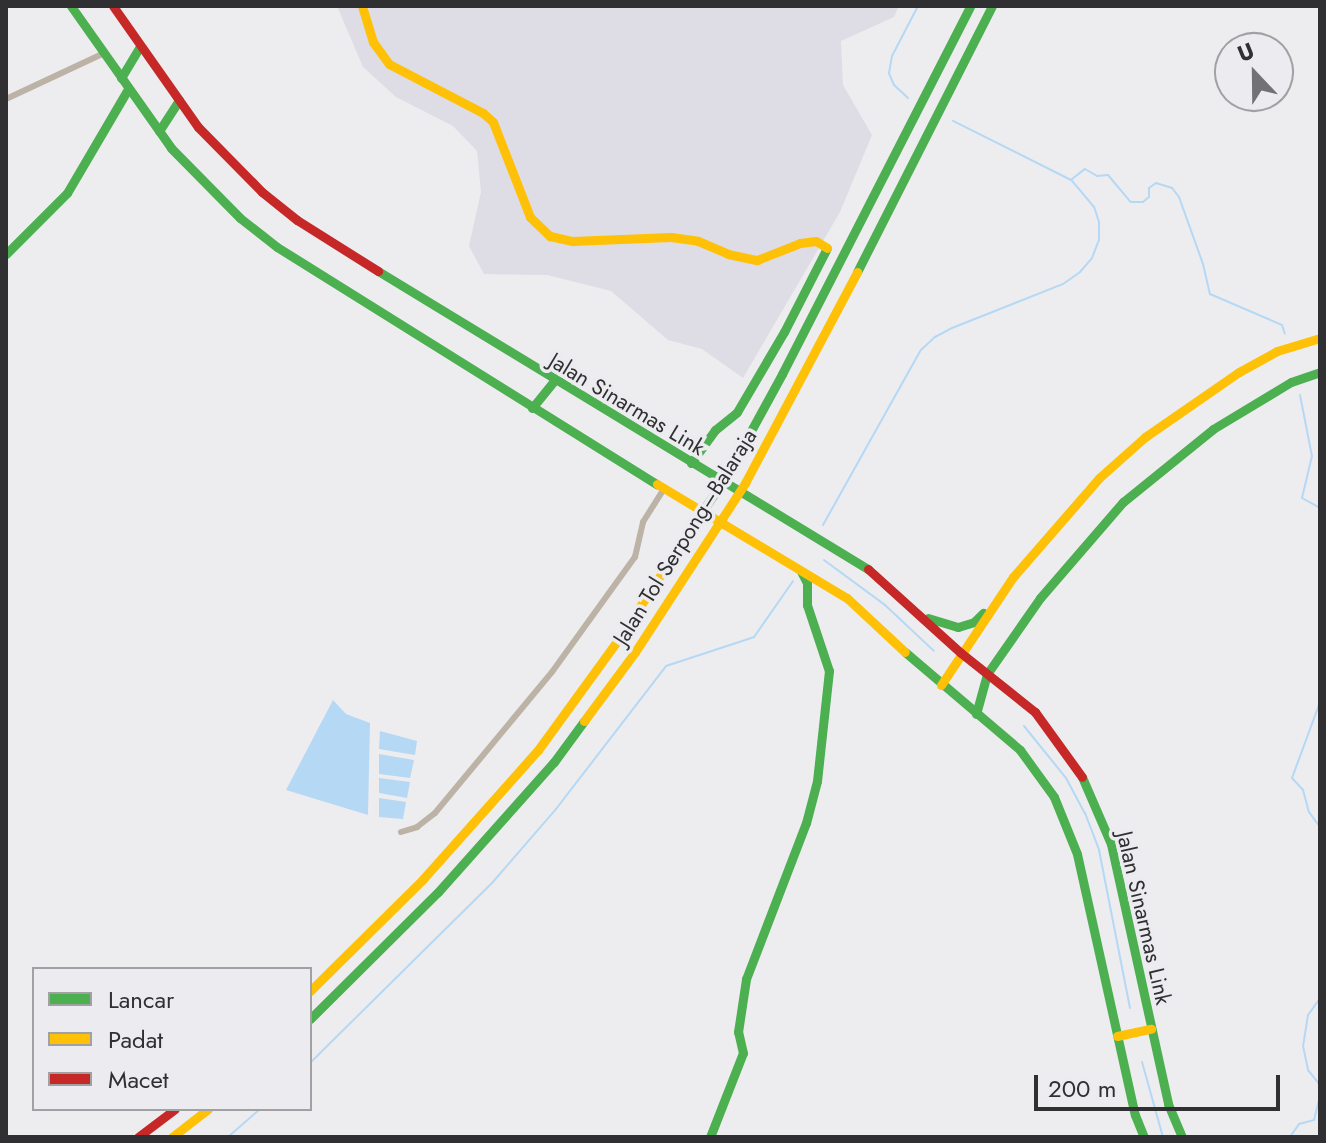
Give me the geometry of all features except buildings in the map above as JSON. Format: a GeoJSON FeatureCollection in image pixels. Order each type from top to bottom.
{"type":"FeatureCollection","features":[{"type":"Feature","properties":{"kind":"main road"},"geometry":{"type":"LineString","coordinates":[[71,6],[159,131],[205,185],[277,247],[532,408],[800,569],[868,615],[941,685],[1020,750],[1054,797],[1077,854],[1135,1115],[1144,1137]]}},
{"type":"Feature","properties":{"kind":"main road","name":"Jalan Sinarmas Link"},"geometry":{"type":"LineString","coordinates":[[113,6],[179,100],[230,161],[297,220],[554,381],[869,570],[961,653],[1035,712],[1084,779],[1111,844],[1168,1104],[1182,1137]]}},
{"type":"Feature","properties":{"kind":"main road"},"geometry":{"type":"LineString","coordinates":[[362,6],[373,42],[389,64],[483,113],[493,122],[530,217],[550,236],[572,241],[671,237],[698,241],[728,254],[757,260],[800,243],[816,241],[827,247],[784,332],[737,412],[715,430],[691,463]]}},
{"type":"Feature","properties":{"kind":"main road","name":"Jalan Tol Serpong–Balaraja"},"geometry":{"type":"LineString","coordinates":[[312,989],[423,879],[538,750],[618,640],[728,473],[970,6]]}},
{"type":"Feature","properties":{"kind":"main road","name":"Jalan Tol Serpong–Balaraja"},"geometry":{"type":"LineString","coordinates":[[312,1017],[438,892],[554,762],[635,652],[745,483],[800,384],[992,6]]}},
{"type":"Feature","properties":{"kind":"main road"},"geometry":{"type":"LineString","coordinates":[[121,78],[140,46]]}},
{"type":"Feature","properties":{"kind":"main road"},"geometry":{"type":"LineString","coordinates":[[6,254],[67,193],[128,89]]}},
{"type":"Feature","properties":{"kind":"main road"},"geometry":{"type":"LineString","coordinates":[[159,131],[179,100]]}},
{"type":"Feature","properties":{"kind":"main road"},"geometry":{"type":"LineString","coordinates":[[941,685],[994,604],[1058,522],[1145,437],[1239,372],[1277,351],[1320,338]]}},
{"type":"Feature","properties":{"kind":"main road"},"geometry":{"type":"LineString","coordinates":[[976,714],[987,674],[1040,598],[1123,502],[1213,429],[1291,382],[1320,372]]}},
{"type":"Feature","properties":{"kind":"main road"},"geometry":{"type":"LineString","coordinates":[[532,408],[554,381]]}},
{"type":"Feature","properties":{"kind":"main road"},"geometry":{"type":"LineString","coordinates":[[710,1137],[743,1053],[738,1032],[746,979],[806,823],[817,781],[829,671],[807,605],[807,583],[800,569]]}},
{"type":"Feature","properties":{"kind":"main road"},"geometry":{"type":"LineString","coordinates":[[921,615],[945,626],[958,627],[974,622],[994,604]]}},
{"type":"Feature","properties":{"kind":"main road","name":"Jalan Sinarmas Link"},"geometry":{"type":"LineString","coordinates":[[1117,1036],[1151,1029]]}},
{"type":"Feature","properties":{"kind":"main road"},"geometry":{"type":"LineString","coordinates":[[138,1137],[172,1111]]}},
{"type":"Feature","properties":{"kind":"main road"},"geometry":{"type":"LineString","coordinates":[[172,1137],[205,1111]]}},
{"type":"Feature","properties":{"kind":"street"},"geometry":{"type":"LineString","coordinates":[[6,99],[104,53]]}},
{"type":"Feature","properties":{"kind":"street"},"geometry":{"type":"LineString","coordinates":[[401,832],[417,827],[435,813],[552,672],[635,557],[643,522],[665,487]]}},
{"type":"Feature","properties":{"kind":"shaded area"},"geometry":{"type":"Polygon","coordinates":[[[337,6],[899,6],[894,17],[841,41],[843,85],[872,135],[840,212],[743,378],[702,349],[668,340],[611,291],[547,275],[484,274],[469,246],[481,192],[477,151],[453,126],[396,97],[363,67],[337,6]]]}},
{"type":"Feature","properties":{"kind":"water"},"geometry":{"type":"Polygon","coordinates":[[[333,700],[346,714],[370,723],[368,815],[286,790],[333,700]]]}},
{"type":"Feature","properties":{"kind":"water"},"geometry":{"type":"Polygon","coordinates":[[[380,731],[417,741],[415,755],[379,749],[380,731]]]}},
{"type":"Feature","properties":{"kind":"water"},"geometry":{"type":"Polygon","coordinates":[[[379,754],[414,760],[410,778],[379,774],[379,754]]]}},
{"type":"Feature","properties":{"kind":"water"},"geometry":{"type":"Polygon","coordinates":[[[379,778],[410,782],[407,798],[379,793],[379,778]]]}},
{"type":"Feature","properties":{"kind":"water"},"geometry":{"type":"Polygon","coordinates":[[[379,798],[406,802],[403,819],[379,817],[379,798]]]}},
{"type":"Feature","properties":{"kind":"waterway"},"geometry":{"type":"LineString","coordinates":[[908,98],[894,85],[889,73],[892,56],[918,6]]}},
{"type":"Feature","properties":{"kind":"waterway"},"geometry":{"type":"LineString","coordinates":[[823,525],[921,350],[935,337],[952,328],[1063,284],[1080,272],[1092,258],[1099,240],[1099,222],[1094,207],[1071,180],[953,121]]}},
{"type":"Feature","properties":{"kind":"waterway"},"geometry":{"type":"LineString","coordinates":[[1072,179],[1085,169],[1097,176],[1108,175],[1131,202],[1143,202],[1149,197],[1149,188],[1156,183],[1172,188],[1179,197],[1203,264],[1210,294],[1282,325],[1285,334]]}},
{"type":"Feature","properties":{"kind":"waterway"},"geometry":{"type":"LineString","coordinates":[[1300,395],[1312,456],[1302,498],[1320,508]]}},
{"type":"Feature","properties":{"kind":"waterway"},"geometry":{"type":"LineString","coordinates":[[824,560],[885,605],[934,651]]}},
{"type":"Feature","properties":{"kind":"waterway"},"geometry":{"type":"LineString","coordinates":[[312,1061],[492,883],[556,809],[666,666],[754,637],[793,581]]}},
{"type":"Feature","properties":{"kind":"waterway"},"geometry":{"type":"LineString","coordinates":[[1320,702],[1292,778],[1303,790],[1309,812],[1320,827]]}},
{"type":"Feature","properties":{"kind":"waterway"},"geometry":{"type":"LineString","coordinates":[[1024,726],[1066,778],[1085,813],[1099,850],[1130,1008]]}},
{"type":"Feature","properties":{"kind":"waterway"},"geometry":{"type":"LineString","coordinates":[[1320,998],[1308,1015],[1303,1046],[1308,1070],[1320,1085]]}},
{"type":"Feature","properties":{"kind":"waterway"},"geometry":{"type":"LineString","coordinates":[[1142,1062],[1163,1137]]}},
{"type":"Feature","properties":{"kind":"waterway"},"geometry":{"type":"LineString","coordinates":[[1290,1137],[1299,1124],[1314,1120],[1320,1096]]}},
{"type":"Feature","properties":{"kind":"waterway"},"geometry":{"type":"LineString","coordinates":[[228,1137],[258,1111]]}},
{"type":"Feature","properties":{"kind":"traffic: fast"},"geometry":{"type":"LineString","coordinates":[[71,6],[171,148],[240,218],[277,247],[657,484]]}},
{"type":"Feature","properties":{"kind":"traffic: fast"},"geometry":{"type":"LineString","coordinates":[[692,527],[728,473],[782,374],[970,6]]}},
{"type":"Feature","properties":{"kind":"traffic: fast"},"geometry":{"type":"LineString","coordinates":[[857,272],[992,6]]}},
{"type":"Feature","properties":{"kind":"traffic: fast"},"geometry":{"type":"LineString","coordinates":[[121,78],[140,46]]}},
{"type":"Feature","properties":{"kind":"traffic: fast"},"geometry":{"type":"LineString","coordinates":[[6,254],[67,193],[128,89]]}},
{"type":"Feature","properties":{"kind":"traffic: fast"},"geometry":{"type":"LineString","coordinates":[[159,131],[179,100]]}},
{"type":"Feature","properties":{"kind":"traffic: fast"},"geometry":{"type":"LineString","coordinates":[[691,463],[715,430],[737,412],[784,332],[827,248]]}},
{"type":"Feature","properties":{"kind":"traffic: fast"},"geometry":{"type":"LineString","coordinates":[[378,271],[868,569]]}},
{"type":"Feature","properties":{"kind":"traffic: fast"},"geometry":{"type":"LineString","coordinates":[[976,714],[987,674],[1040,598],[1123,502],[1213,429],[1291,382],[1320,372]]}},
{"type":"Feature","properties":{"kind":"traffic: fast"},"geometry":{"type":"LineString","coordinates":[[532,408],[554,381]]}},
{"type":"Feature","properties":{"kind":"traffic: fast"},"geometry":{"type":"LineString","coordinates":[[710,1137],[743,1053],[738,1032],[746,979],[806,823],[817,781],[829,671],[807,605],[807,583],[801,571]]}},
{"type":"Feature","properties":{"kind":"traffic: fast"},"geometry":{"type":"LineString","coordinates":[[928,618],[958,627],[974,622],[983,613]]}},
{"type":"Feature","properties":{"kind":"traffic: fast"},"geometry":{"type":"LineString","coordinates":[[905,652],[1020,750],[1054,797],[1077,854],[1135,1115],[1144,1137]]}},
{"type":"Feature","properties":{"kind":"traffic: fast"},"geometry":{"type":"LineString","coordinates":[[312,1017],[438,892],[554,762],[584,721]]}},
{"type":"Feature","properties":{"kind":"traffic: fast"},"geometry":{"type":"LineString","coordinates":[[1082,777],[1111,844],[1168,1104],[1182,1137]]}},
{"type":"Feature","properties":{"kind":"traffic: slow"},"geometry":{"type":"LineString","coordinates":[[362,6],[373,42],[389,64],[483,113],[493,122],[530,217],[550,236],[572,241],[671,237],[698,241],[728,254],[757,260],[800,243],[816,241],[827,248]]}},
{"type":"Feature","properties":{"kind":"traffic: slow"},"geometry":{"type":"LineString","coordinates":[[584,721],[635,652],[745,483],[857,272]]}},
{"type":"Feature","properties":{"kind":"traffic: slow"},"geometry":{"type":"LineString","coordinates":[[941,685],[1013,577],[1099,478],[1145,437],[1239,372],[1277,351],[1320,338]]}},
{"type":"Feature","properties":{"kind":"traffic: slow"},"geometry":{"type":"LineString","coordinates":[[657,484],[847,598],[905,652]]}},
{"type":"Feature","properties":{"kind":"traffic: slow"},"geometry":{"type":"LineString","coordinates":[[312,989],[423,879],[538,750],[618,640],[692,527]]}},
{"type":"Feature","properties":{"kind":"traffic: slow"},"geometry":{"type":"LineString","coordinates":[[1117,1036],[1151,1029]]}},
{"type":"Feature","properties":{"kind":"traffic: slow"},"geometry":{"type":"LineString","coordinates":[[172,1137],[205,1111]]}},
{"type":"Feature","properties":{"kind":"traffic: jam"},"geometry":{"type":"LineString","coordinates":[[113,6],[198,127],[262,192],[297,220],[378,271]]}},
{"type":"Feature","properties":{"kind":"traffic: jam"},"geometry":{"type":"LineString","coordinates":[[868,569],[961,653],[1035,712],[1082,777]]}},
{"type":"Feature","properties":{"kind":"traffic: jam"},"geometry":{"type":"LineString","coordinates":[[138,1137],[172,1111]]}}]}
